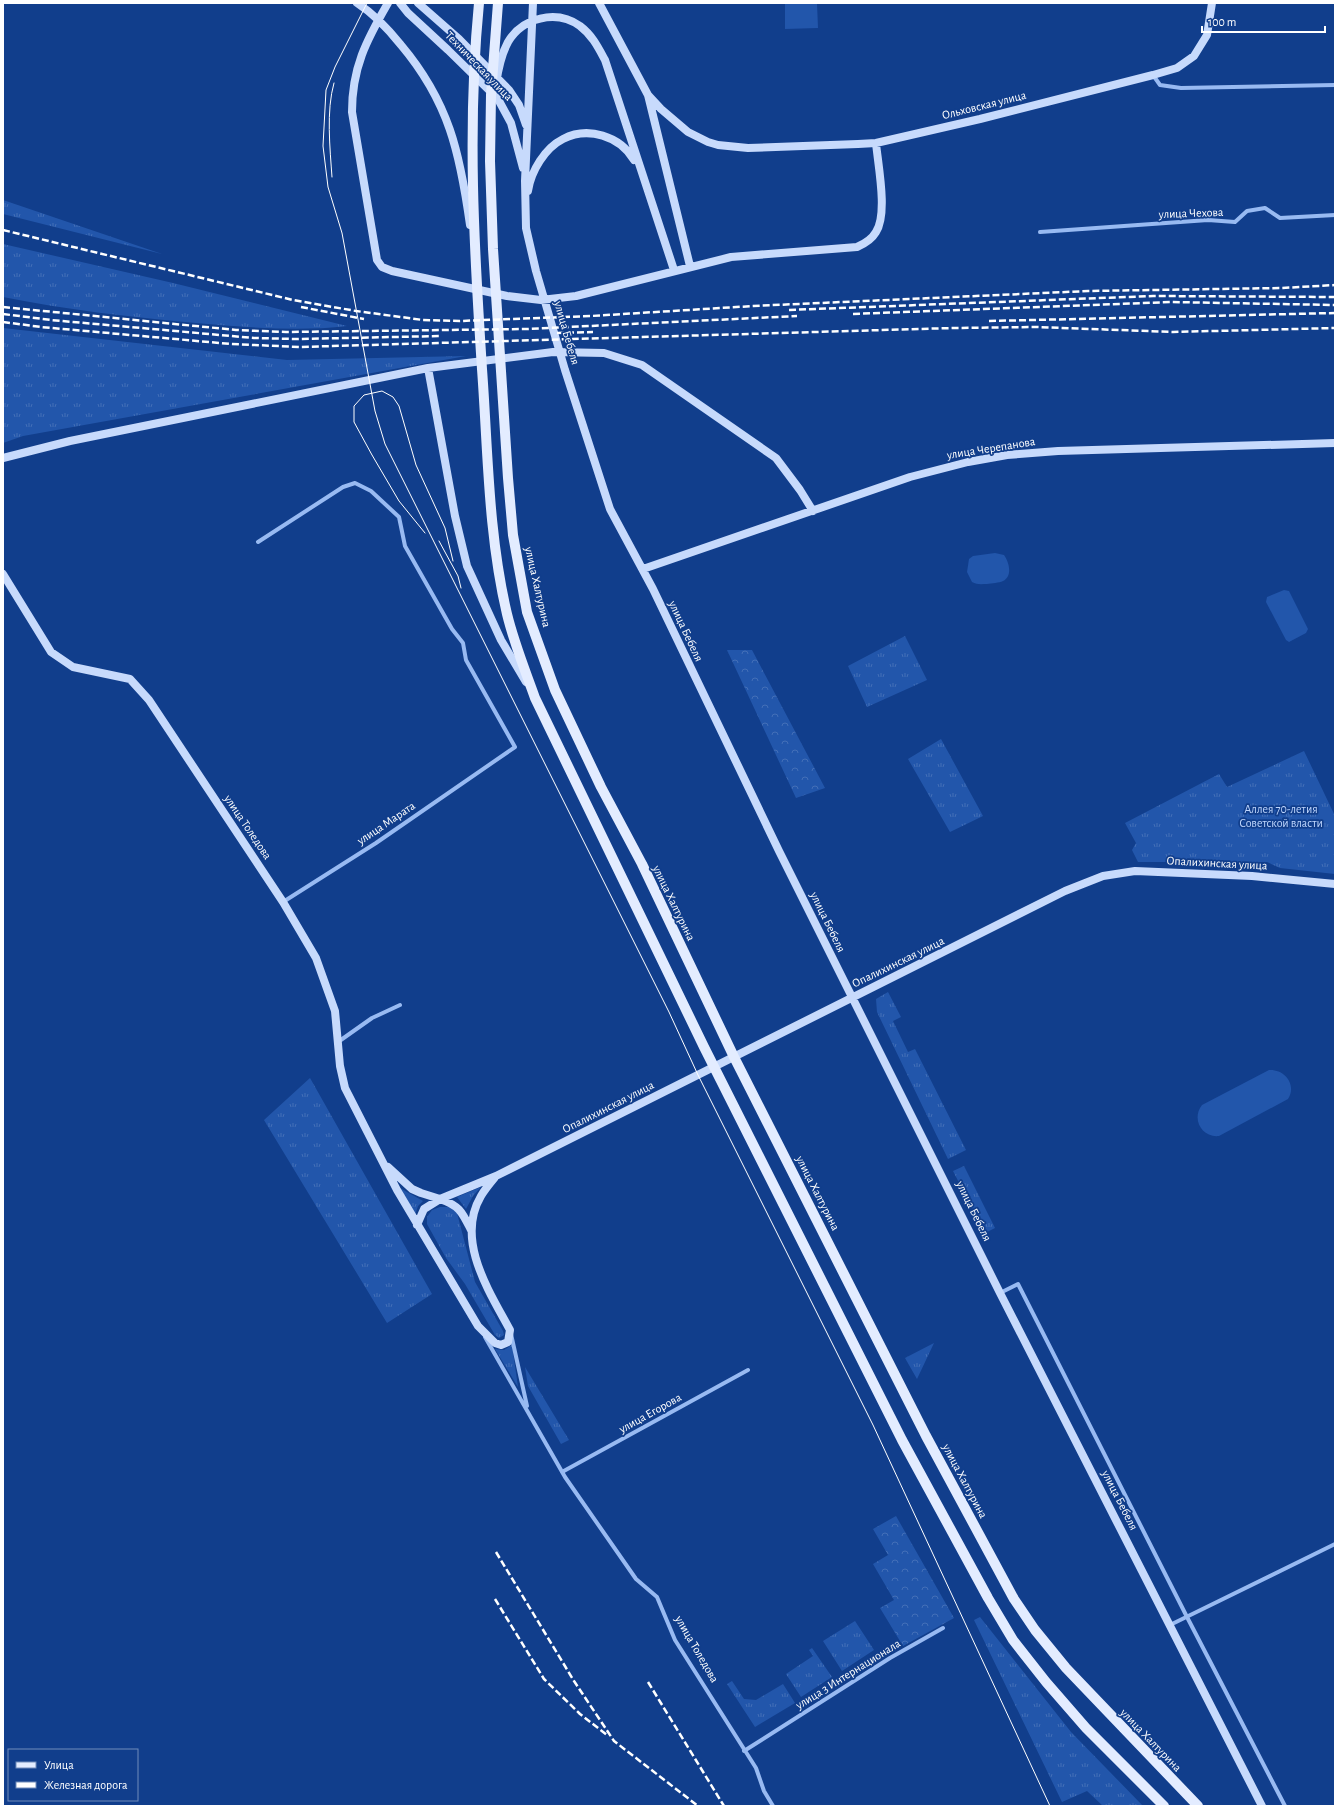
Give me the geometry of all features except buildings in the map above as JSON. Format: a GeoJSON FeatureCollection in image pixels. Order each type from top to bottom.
{"type":"FeatureCollection","features":[{"type":"Feature","properties":{"kind":"main road"},"geometry":{"type":"LineString","coordinates":[[357,3],[392,33],[415,61],[432,86],[453,136],[463,177],[474,250]]}},
{"type":"Feature","properties":{"kind":"main road"},"geometry":{"type":"LineString","coordinates":[[388,3],[362,52],[356,69],[352,97],[352,112],[377,260],[382,267],[392,271],[507,296],[541,300],[576,296],[674,270],[731,257],[845,249],[863,245],[876,233],[880,226],[882,214],[876,143]]}},
{"type":"Feature","properties":{"kind":"main road","name":"Техническая улица"},"geometry":{"type":"LineString","coordinates":[[400,3],[408,13],[498,99],[505,109],[517,140],[525,181]]}},
{"type":"Feature","properties":{"kind":"main road","name":"Техническая улица"},"geometry":{"type":"LineString","coordinates":[[418,3],[459,39],[510,90],[516,98],[524,116],[528,140]]}},
{"type":"Feature","properties":{"kind":"main road"},"geometry":{"type":"LineString","coordinates":[[479,3],[472,94],[471,161],[474,250],[495,537],[500,579],[508,615],[520,658],[535,698]]}},
{"type":"Feature","properties":{"kind":"main road","name":"улица Халтурина"},"geometry":{"type":"LineString","coordinates":[[498,3],[490,124],[492,249],[513,535],[527,612],[555,690],[601,787],[642,864],[734,1057],[926,1436],[1014,1599],[1035,1630],[1066,1668],[1198,1806]]}},
{"type":"Feature","properties":{"kind":"main road","name":"улица Бебеля"},"geometry":{"type":"LineString","coordinates":[[533,3],[525,181],[526,228],[536,271],[565,370],[610,509],[643,570],[779,851],[1000,1293],[1262,1806]]}},
{"type":"Feature","properties":{"kind":"main road"},"geometry":{"type":"LineString","coordinates":[[599,3],[648,95],[690,266]]}},
{"type":"Feature","properties":{"kind":"main road","name":"Ольховская улица"},"geometry":{"type":"LineString","coordinates":[[648,95],[661,109],[688,132],[718,145],[748,148],[876,143],[1177,68],[1194,56],[1207,35],[1212,3]]}},
{"type":"Feature","properties":{"kind":"main road"},"geometry":{"type":"LineString","coordinates":[[490,124],[498,73],[505,49],[516,31],[534,20],[542,18],[554,17],[579,25],[590,35],[598,46],[612,80],[674,270]]}},
{"type":"Feature","properties":{"kind":"main road"},"geometry":{"type":"LineString","coordinates":[[525,210],[528,188],[542,158],[553,146],[564,138],[591,134],[617,141],[629,152],[642,173]]}},
{"type":"Feature","properties":{"kind":"main road"},"geometry":{"type":"LineString","coordinates":[[3,458],[70,441],[428,368],[553,352],[604,353],[642,365],[776,458],[800,490],[813,511]]}},
{"type":"Feature","properties":{"kind":"main road"},"geometry":{"type":"LineString","coordinates":[[428,368],[455,516],[467,566],[501,640],[535,698],[714,1067],[902,1440],[988,1598],[1013,1640],[1046,1682],[1086,1728],[1164,1806]]}},
{"type":"Feature","properties":{"kind":"main road","name":"улица Черепанова"},"geometry":{"type":"LineString","coordinates":[[643,570],[910,477],[968,462],[1008,455],[1058,451],[1335,443]]}},
{"type":"Feature","properties":{"kind":"main road","name":"улица Толедова"},"geometry":{"type":"LineString","coordinates":[[3,574],[51,652],[73,667],[130,679],[149,700],[283,902],[316,958],[335,1011],[340,1066],[345,1088],[397,1190],[478,1326],[495,1343],[501,1346],[508,1342],[510,1330]]}},
{"type":"Feature","properties":{"kind":"main road","name":"Опалихинская улица"},"geometry":{"type":"LineString","coordinates":[[418,1224],[424,1209],[440,1198],[496,1176],[1065,891],[1103,876],[1136,871],[1252,876],[1335,884]]}},
{"type":"Feature","properties":{"kind":"main road"},"geometry":{"type":"LineString","coordinates":[[384,1164],[421,1194],[440,1198],[452,1203],[461,1210],[471,1230],[476,1261],[510,1330]]}},
{"type":"Feature","properties":{"kind":"main road"},"geometry":{"type":"LineString","coordinates":[[471,1230],[474,1213],[481,1195],[496,1176]]}},
{"type":"Feature","properties":{"kind":"street"},"geometry":{"type":"LineString","coordinates":[[1153,75],[1160,85],[1181,88],[1335,85]]}},
{"type":"Feature","properties":{"kind":"street","name":"улица Чехова"},"geometry":{"type":"LineString","coordinates":[[1040,232],[1208,220],[1235,222],[1247,211],[1266,208],[1280,218],[1335,215]]}},
{"type":"Feature","properties":{"kind":"street","name":"улица Марата"},"geometry":{"type":"LineString","coordinates":[[258,542],[342,487],[355,483],[371,491],[399,516],[405,546],[452,629],[463,643],[466,660],[515,748],[376,843],[283,902]]}},
{"type":"Feature","properties":{"kind":"street"},"geometry":{"type":"LineString","coordinates":[[338,1042],[372,1018],[400,1005]]}},
{"type":"Feature","properties":{"kind":"street"},"geometry":{"type":"LineString","coordinates":[[1000,1293],[1018,1284],[1285,1806]]}},
{"type":"Feature","properties":{"kind":"street"},"geometry":{"type":"LineString","coordinates":[[478,1326],[528,1410]]}},
{"type":"Feature","properties":{"kind":"street"},"geometry":{"type":"LineString","coordinates":[[510,1330],[528,1410]]}},
{"type":"Feature","properties":{"kind":"street","name":"улица Егорова"},"geometry":{"type":"LineString","coordinates":[[562,1472],[748,1370]]}},
{"type":"Feature","properties":{"kind":"street","name":"улица Толедова"},"geometry":{"type":"LineString","coordinates":[[528,1410],[562,1472],[636,1579],[657,1598],[675,1640],[756,1768],[764,1791],[772,1806]]}},
{"type":"Feature","properties":{"kind":"street"},"geometry":{"type":"LineString","coordinates":[[1170,1625],[1335,1544]]}},
{"type":"Feature","properties":{"kind":"street","name":"улица 3 Интернационала"},"geometry":{"type":"LineString","coordinates":[[744,1751],[890,1658],[943,1628]]}},
{"type":"Feature","properties":{"kind":"green space"},"geometry":{"type":"Polygon","coordinates":[[[785,3],[817,3],[818,28],[785,29],[785,3]]]}},
{"type":"Feature","properties":{"kind":"green space"},"geometry":{"type":"Polygon","coordinates":[[[3,200],[162,254],[3,214],[3,200]]]}},
{"type":"Feature","properties":{"kind":"green space"},"geometry":{"type":"Polygon","coordinates":[[[3,244],[173,283],[347,326],[290,329],[196,323],[99,313],[3,297],[3,244]]]}},
{"type":"Feature","properties":{"kind":"green space"},"geometry":{"type":"Polygon","coordinates":[[[3,328],[287,360],[466,356],[23,436],[3,443],[3,328]]]}},
{"type":"Feature","properties":{"kind":"green space"},"geometry":{"type":"Polygon","coordinates":[[[995,553],[1004,555],[1007,561],[1009,572],[1006,579],[1001,582],[987,584],[972,582],[967,572],[969,559],[973,556],[995,553]]]}},
{"type":"Feature","properties":{"kind":"green space"},"geometry":{"type":"Polygon","coordinates":[[[1284,590],[1289,591],[1308,629],[1306,633],[1289,642],[1286,640],[1266,602],[1267,597],[1284,590]]]}},
{"type":"Feature","properties":{"kind":"green space"},"geometry":{"type":"Polygon","coordinates":[[[905,636],[927,680],[867,707],[848,666],[905,636]]]}},
{"type":"Feature","properties":{"kind":"green space"},"geometry":{"type":"Polygon","coordinates":[[[727,650],[752,650],[825,788],[796,798],[727,650]]]}},
{"type":"Feature","properties":{"kind":"green space"},"geometry":{"type":"Polygon","coordinates":[[[941,739],[983,816],[950,832],[908,759],[941,739]]]}},
{"type":"Feature","properties":{"kind":"green space","name":"Аллея 70-летия Советской власти"},"geometry":{"type":"Polygon","coordinates":[[[1304,751],[1335,816],[1335,874],[1280,868],[1267,862],[1138,862],[1132,850],[1136,843],[1125,823],[1219,774],[1227,787],[1304,751]]]}},
{"type":"Feature","properties":{"kind":"green space"},"geometry":{"type":"Polygon","coordinates":[[[888,992],[901,1017],[893,1021],[908,1052],[915,1049],[966,1150],[948,1159],[877,1012],[876,999],[888,992]]]}},
{"type":"Feature","properties":{"kind":"green space"},"geometry":{"type":"Polygon","coordinates":[[[1269,1070],[1280,1072],[1288,1079],[1291,1088],[1288,1099],[1219,1136],[1213,1136],[1203,1131],[1198,1121],[1199,1110],[1202,1105],[1269,1070]]]}},
{"type":"Feature","properties":{"kind":"green space"},"geometry":{"type":"Polygon","coordinates":[[[310,1078],[432,1294],[387,1323],[264,1120],[310,1078]]]}},
{"type":"Feature","properties":{"kind":"green space"},"geometry":{"type":"Polygon","coordinates":[[[964,1166],[995,1228],[985,1233],[953,1171],[964,1166]]]}},
{"type":"Feature","properties":{"kind":"green space"},"geometry":{"type":"Polygon","coordinates":[[[481,1187],[473,1196],[466,1209],[457,1197],[481,1187]]]}},
{"type":"Feature","properties":{"kind":"green space"},"geometry":{"type":"Polygon","coordinates":[[[400,1188],[423,1201],[418,1206],[415,1215],[400,1188]]]}},
{"type":"Feature","properties":{"kind":"green space"},"geometry":{"type":"Polygon","coordinates":[[[440,1207],[451,1207],[457,1213],[475,1282],[503,1331],[504,1335],[499,1338],[495,1335],[465,1284],[446,1258],[427,1224],[427,1217],[432,1210],[440,1207]]]}},
{"type":"Feature","properties":{"kind":"green space"},"geometry":{"type":"Polygon","coordinates":[[[934,1343],[917,1379],[905,1358],[934,1343]]]}},
{"type":"Feature","properties":{"kind":"green space"},"geometry":{"type":"Polygon","coordinates":[[[512,1345],[518,1387],[495,1349],[504,1350],[512,1345]]]}},
{"type":"Feature","properties":{"kind":"green space"},"geometry":{"type":"Polygon","coordinates":[[[525,1367],[569,1440],[561,1444],[528,1386],[525,1367]]]}},
{"type":"Feature","properties":{"kind":"green space"},"geometry":{"type":"Polygon","coordinates":[[[896,1516],[954,1618],[903,1646],[880,1608],[894,1600],[873,1564],[888,1555],[873,1529],[896,1516]]]}},
{"type":"Feature","properties":{"kind":"green space"},"geometry":{"type":"Polygon","coordinates":[[[980,1617],[1071,1732],[1143,1806],[1103,1806],[1087,1791],[1062,1802],[974,1620],[980,1617]]]}},
{"type":"Feature","properties":{"kind":"green space"},"geometry":{"type":"Polygon","coordinates":[[[855,1621],[874,1650],[842,1671],[823,1641],[855,1621]]]}},
{"type":"Feature","properties":{"kind":"green space"},"geometry":{"type":"Polygon","coordinates":[[[812,1648],[832,1677],[801,1697],[786,1674],[813,1656],[809,1650],[812,1648]]]}},
{"type":"Feature","properties":{"kind":"green space"},"geometry":{"type":"Polygon","coordinates":[[[732,1681],[744,1699],[756,1700],[783,1684],[795,1703],[755,1727],[727,1684],[732,1681]]]}},
{"type":"Feature","properties":{"kind":"tram line"},"geometry":{"type":"LineString","coordinates":[[367,3],[335,67],[326,90],[323,146],[328,187],[342,233],[375,411],[385,444],[669,1012],[698,1075],[873,1425],[1050,1806]]}},
{"type":"Feature","properties":{"kind":"tram line"},"geometry":{"type":"LineString","coordinates":[[332,177],[329,117],[334,83]]}},
{"type":"Feature","properties":{"kind":"tram line"},"geometry":{"type":"LineString","coordinates":[[425,533],[399,501],[354,422],[354,406],[364,395],[382,391],[393,397],[399,406],[416,465],[445,528],[453,561]]}},
{"type":"Feature","properties":{"kind":"tram line"},"geometry":{"type":"LineString","coordinates":[[439,541],[458,576],[461,588]]}},
{"type":"Feature","properties":{"kind":"railway"},"geometry":{"type":"LineString","coordinates":[[3,230],[293,300],[356,311],[423,320],[460,321],[591,316],[753,306],[1088,291],[1282,288],[1335,285]]}},
{"type":"Feature","properties":{"kind":"railway"},"geometry":{"type":"LineString","coordinates":[[789,310],[1153,296],[1335,297]]}},
{"type":"Feature","properties":{"kind":"railway"},"geometry":{"type":"LineString","coordinates":[[853,314],[1170,302],[1335,305]]}},
{"type":"Feature","properties":{"kind":"railway"},"geometry":{"type":"LineString","coordinates":[[3,307],[236,330],[286,332],[527,329],[797,316]]}},
{"type":"Feature","properties":{"kind":"railway"},"geometry":{"type":"LineString","coordinates":[[301,307],[364,319]]}},
{"type":"Feature","properties":{"kind":"railway"},"geometry":{"type":"LineString","coordinates":[[989,321],[1335,313]]}},
{"type":"Feature","properties":{"kind":"railway"},"geometry":{"type":"LineString","coordinates":[[3,314],[51,320],[254,338],[297,339],[441,336]]}},
{"type":"Feature","properties":{"kind":"railway"},"geometry":{"type":"LineString","coordinates":[[3,322],[41,327],[231,344],[299,347],[953,328],[1037,327],[1173,332],[1335,328]]}},
{"type":"Feature","properties":{"kind":"railway"},"geometry":{"type":"LineString","coordinates":[[557,333],[593,332]]}},
{"type":"Feature","properties":{"kind":"railway"},"geometry":{"type":"LineString","coordinates":[[496,1552],[574,1681],[614,1741],[698,1806]]}},
{"type":"Feature","properties":{"kind":"railway"},"geometry":{"type":"LineString","coordinates":[[495,1599],[544,1679],[580,1714],[607,1735]]}},
{"type":"Feature","properties":{"kind":"railway"},"geometry":{"type":"LineString","coordinates":[[648,1682],[724,1806]]}}]}
